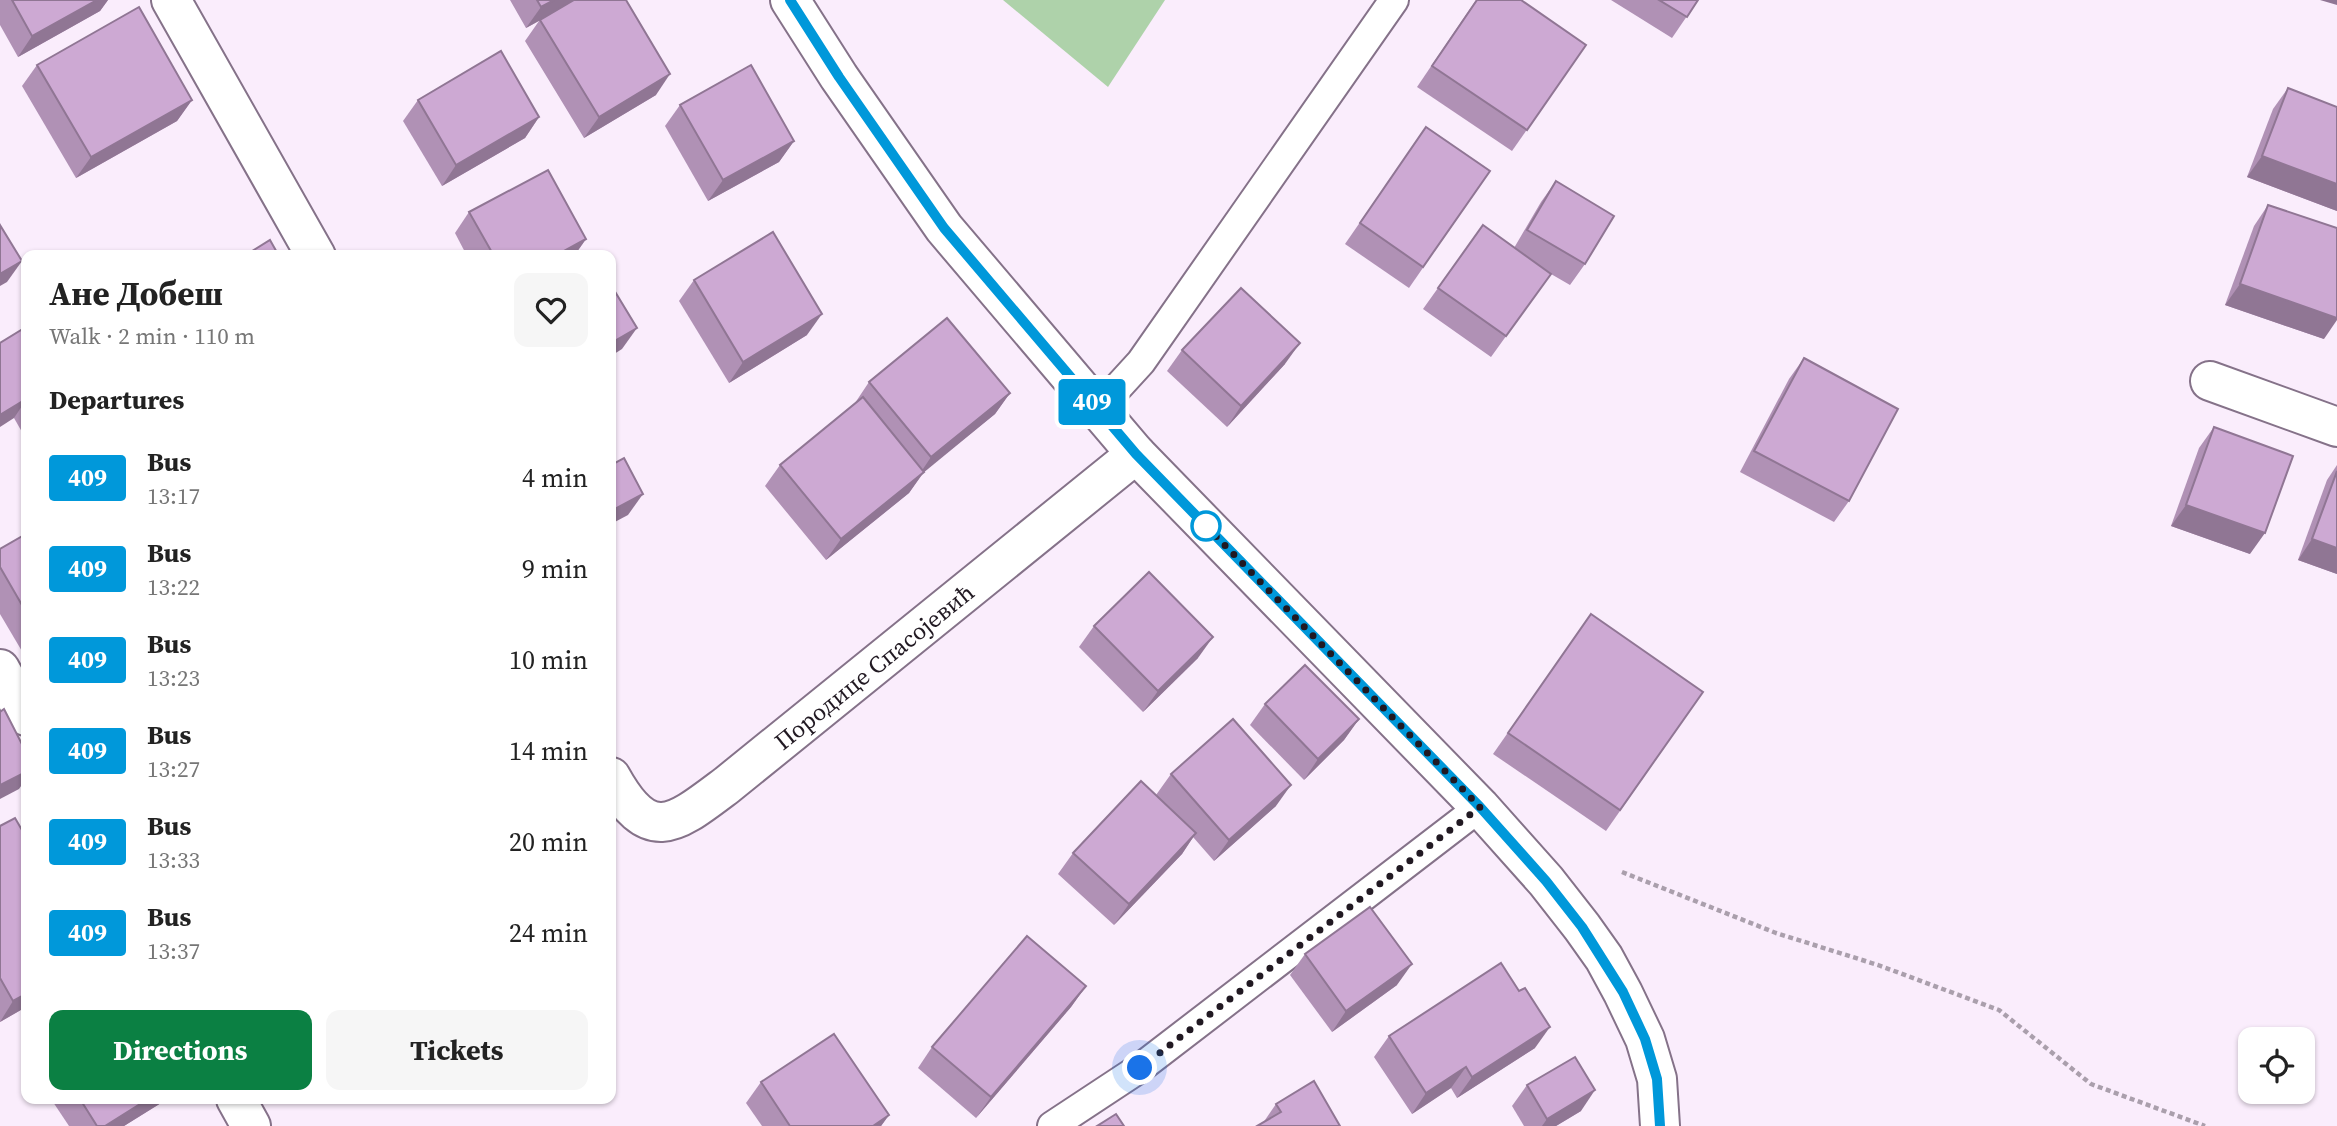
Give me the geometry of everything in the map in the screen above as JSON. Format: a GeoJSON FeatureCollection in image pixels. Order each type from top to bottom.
{"type":"FeatureCollection","features":[{"type":"Feature","properties":{"kind":"street"},"geometry":{"type":"LineString","coordinates":[[171,0],[313,250]]}},
{"type":"Feature","properties":{"kind":"street"},"geometry":{"type":"LineString","coordinates":[[790,0],[839,77],[944,228],[1136,454],[1480,807],[1546,881],[1582,927],[1610,970],[1654,1063],[1660,1097],[1660,1126]]}},
{"type":"Feature","properties":{"kind":"street"},"geometry":{"type":"LineString","coordinates":[[2210,381],[2337,427]]}},
{"type":"Feature","properties":{"kind":"street","name":"Породице Спасојевић"},"geometry":{"type":"LineString","coordinates":[[616,785],[628,805],[647,820],[657,822],[686,816],[1136,454]]}},
{"type":"Feature","properties":{"kind":"street"},"geometry":{"type":"LineString","coordinates":[[0,668],[21,707]]}},
{"type":"Feature","properties":{"kind":"street"},"geometry":{"type":"LineString","coordinates":[[239,1104],[251,1126]]}},
{"type":"Feature","properties":{"kind":"lane"},"geometry":{"type":"LineString","coordinates":[[1098,409],[1141,362],[1394,0]]}},
{"type":"Feature","properties":{"kind":"lane"},"geometry":{"type":"LineString","coordinates":[[1052,1126],[1140,1068],[1480,807]]}},
{"type":"Feature","properties":{"kind":"path"},"geometry":{"type":"LineString","coordinates":[[1622,872],[1776,933],[1878,965],[1999,1010],[2091,1084],[2206,1126]]}},
{"type":"Feature","properties":{"kind":"green space"},"geometry":{"type":"Polygon","coordinates":[[[1003,0],[1165,0],[1108,87],[1003,0]]]}},
{"type":"Feature","properties":{"kind":"building"},"geometry":{"type":"Polygon","coordinates":[[[12,0],[97,0],[32,36],[12,0]]]}},
{"type":"Feature","properties":{"kind":"building"},"geometry":{"type":"Polygon","coordinates":[[[537,0],[554,0],[541,7],[537,0]]]}},
{"type":"Feature","properties":{"kind":"building"},"geometry":{"type":"Polygon","coordinates":[[[574,0],[626,0],[670,74],[599,117],[540,20],[574,0]]]}},
{"type":"Feature","properties":{"kind":"building"},"geometry":{"type":"Polygon","coordinates":[[[1477,0],[1521,0],[1586,45],[1527,130],[1432,66],[1477,0]]]}},
{"type":"Feature","properties":{"kind":"building"},"geometry":{"type":"Polygon","coordinates":[[[1659,0],[1698,0],[1687,17],[1659,0]]]}},
{"type":"Feature","properties":{"kind":"building"},"geometry":{"type":"Polygon","coordinates":[[[139,7],[192,100],[91,157],[37,65],[139,7]]]}},
{"type":"Feature","properties":{"kind":"building"},"geometry":{"type":"Polygon","coordinates":[[[501,51],[539,117],[456,165],[418,100],[501,51]]]}},
{"type":"Feature","properties":{"kind":"building"},"geometry":{"type":"Polygon","coordinates":[[[751,65],[794,141],[723,180],[680,105],[751,65]]]}},
{"type":"Feature","properties":{"kind":"building"},"geometry":{"type":"Polygon","coordinates":[[[2288,88],[2337,107],[2337,184],[2262,156],[2288,88]]]}},
{"type":"Feature","properties":{"kind":"building"},"geometry":{"type":"Polygon","coordinates":[[[1426,127],[1490,171],[1423,267],[1360,223],[1426,127]]]}},
{"type":"Feature","properties":{"kind":"building"},"geometry":{"type":"Polygon","coordinates":[[[548,170],[586,239],[566,250],[491,250],[469,212],[548,170]]]}},
{"type":"Feature","properties":{"kind":"building"},"geometry":{"type":"Polygon","coordinates":[[[1556,181],[1614,216],[1585,264],[1527,230],[1556,181]]]}},
{"type":"Feature","properties":{"kind":"building"},"geometry":{"type":"Polygon","coordinates":[[[2268,205],[2337,228],[2337,318],[2240,284],[2268,205]]]}},
{"type":"Feature","properties":{"kind":"building"},"geometry":{"type":"Polygon","coordinates":[[[0,225],[21,262],[0,274],[0,225]]]}},
{"type":"Feature","properties":{"kind":"building"},"geometry":{"type":"Polygon","coordinates":[[[1483,225],[1551,274],[1506,336],[1438,288],[1483,225]]]}},
{"type":"Feature","properties":{"kind":"building"},"geometry":{"type":"Polygon","coordinates":[[[773,232],[822,314],[743,362],[694,280],[773,232]]]}},
{"type":"Feature","properties":{"kind":"building"},"geometry":{"type":"Polygon","coordinates":[[[270,240],[276,250],[254,250],[270,240]]]}},
{"type":"Feature","properties":{"kind":"building"},"geometry":{"type":"Polygon","coordinates":[[[1241,288],[1300,343],[1241,406],[1182,350],[1241,288]]]}},
{"type":"Feature","properties":{"kind":"building"},"geometry":{"type":"Polygon","coordinates":[[[616,293],[637,328],[616,340],[616,293]]]}},
{"type":"Feature","properties":{"kind":"building"},"geometry":{"type":"Polygon","coordinates":[[[947,318],[1010,393],[931,457],[869,382],[947,318]]]}},
{"type":"Feature","properties":{"kind":"building"},"geometry":{"type":"Polygon","coordinates":[[[21,330],[21,402],[0,415],[0,343],[21,330]]]}},
{"type":"Feature","properties":{"kind":"building"},"geometry":{"type":"Polygon","coordinates":[[[1804,358],[1898,409],[1849,501],[1754,451],[1804,358]]]}},
{"type":"Feature","properties":{"kind":"building"},"geometry":{"type":"Polygon","coordinates":[[[863,397],[924,472],[841,539],[780,465],[863,397]]]}},
{"type":"Feature","properties":{"kind":"building"},"geometry":{"type":"Polygon","coordinates":[[[2214,427],[2293,456],[2265,533],[2186,505],[2214,427]]]}},
{"type":"Feature","properties":{"kind":"building"},"geometry":{"type":"Polygon","coordinates":[[[624,458],[643,494],[616,508],[616,462],[624,458]]]}},
{"type":"Feature","properties":{"kind":"building"},"geometry":{"type":"Polygon","coordinates":[[[2337,471],[2337,548],[2312,539],[2337,471]]]}},
{"type":"Feature","properties":{"kind":"building"},"geometry":{"type":"Polygon","coordinates":[[[21,537],[21,603],[0,567],[0,549],[21,537]]]}},
{"type":"Feature","properties":{"kind":"building"},"geometry":{"type":"Polygon","coordinates":[[[1149,572],[1213,637],[1158,691],[1094,626],[1149,572]]]}},
{"type":"Feature","properties":{"kind":"building"},"geometry":{"type":"Polygon","coordinates":[[[1591,614],[1703,692],[1620,810],[1508,733],[1591,614]]]}},
{"type":"Feature","properties":{"kind":"building"},"geometry":{"type":"Polygon","coordinates":[[[1305,665],[1359,719],[1318,759],[1265,704],[1305,665]]]}},
{"type":"Feature","properties":{"kind":"building"},"geometry":{"type":"Polygon","coordinates":[[[4,709],[21,742],[21,774],[0,785],[0,712],[4,709]]]}},
{"type":"Feature","properties":{"kind":"building"},"geometry":{"type":"Polygon","coordinates":[[[1233,719],[1291,785],[1229,840],[1171,774],[1233,719]]]}},
{"type":"Feature","properties":{"kind":"building"},"geometry":{"type":"Polygon","coordinates":[[[1141,781],[1196,833],[1129,904],[1073,853],[1141,781]]]}},
{"type":"Feature","properties":{"kind":"building"},"geometry":{"type":"Polygon","coordinates":[[[15,818],[21,828],[21,997],[13,1001],[0,978],[0,826],[15,818]]]}},
{"type":"Feature","properties":{"kind":"building"},"geometry":{"type":"Polygon","coordinates":[[[1370,907],[1412,964],[1346,1011],[1305,954],[1370,907]]]}},
{"type":"Feature","properties":{"kind":"building"},"geometry":{"type":"Polygon","coordinates":[[[1027,936],[1086,986],[991,1097],[932,1047],[1027,936]]]}},
{"type":"Feature","properties":{"kind":"building"},"geometry":{"type":"Polygon","coordinates":[[[1501,963],[1519,991],[1525,988],[1550,1027],[1472,1077],[1466,1067],[1426,1093],[1389,1036],[1501,963]]]}},
{"type":"Feature","properties":{"kind":"building"},"geometry":{"type":"Polygon","coordinates":[[[834,1034],[889,1115],[873,1126],[790,1126],[761,1082],[834,1034]]]}},
{"type":"Feature","properties":{"kind":"building"},"geometry":{"type":"Polygon","coordinates":[[[1575,1057],[1595,1090],[1547,1119],[1527,1085],[1575,1057]]]}},
{"type":"Feature","properties":{"kind":"building"},"geometry":{"type":"Polygon","coordinates":[[[1314,1081],[1340,1126],[1257,1126],[1281,1112],[1276,1104],[1314,1081]]]}},
{"type":"Feature","properties":{"kind":"building"},"geometry":{"type":"Polygon","coordinates":[[[83,1104],[140,1104],[105,1126],[97,1126],[83,1104]]]}},
{"type":"Feature","properties":{"kind":"building"},"geometry":{"type":"Polygon","coordinates":[[[1116,1114],[1124,1126],[1097,1126],[1116,1114]]]}},
{"type":"Feature","properties":{"kind":"bus line","name":"409"},"geometry":{"type":"LineString","coordinates":[[790,0],[839,77],[944,228],[1136,454],[1480,807],[1546,881],[1582,927],[1604,958],[1645,1039],[1657,1079],[1660,1126]]}},
{"type":"Feature","properties":{"kind":"route"},"geometry":{"type":"LineString","coordinates":[[1140,1068],[1480,807],[1206,526]]}}]}
